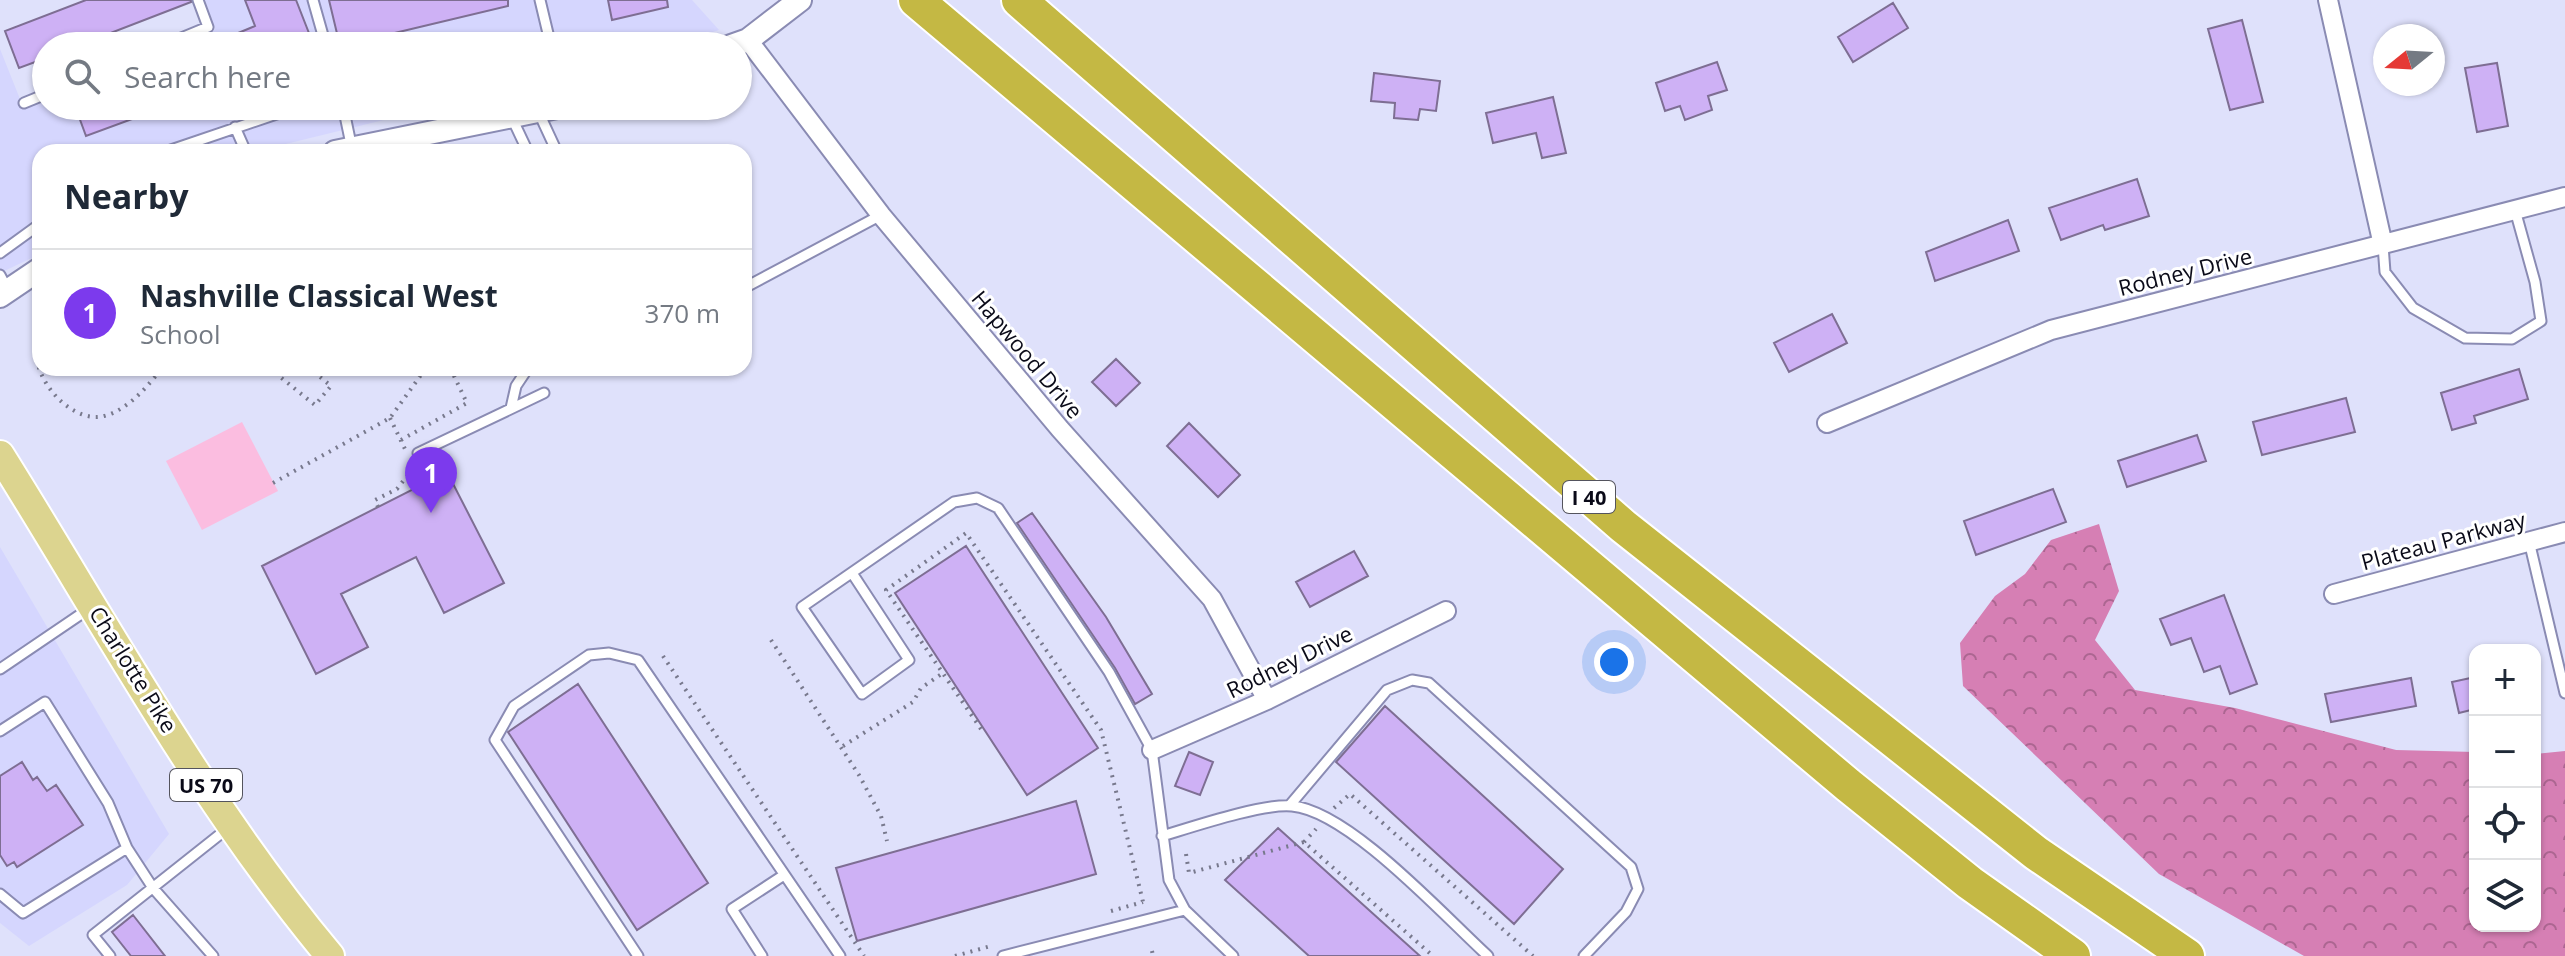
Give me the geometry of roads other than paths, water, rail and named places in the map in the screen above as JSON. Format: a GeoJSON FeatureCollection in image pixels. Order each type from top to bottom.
{"type":"FeatureCollection","features":[{"type":"Feature","properties":{"kind":"highway","name":"I 40"},"geometry":{"type":"LineString","coordinates":[[916,0],[1848,785],[1970,883],[2073,956]]}},
{"type":"Feature","properties":{"kind":"highway","name":"I 40"},"geometry":{"type":"LineString","coordinates":[[1020,1],[1623,526],[2036,853],[2187,956]]}},
{"type":"Feature","properties":{"kind":"main road","name":"Charlotte Pike"},"geometry":{"type":"LineString","coordinates":[[0,455],[231,826],[281,897],[330,956]]}},
{"type":"Feature","properties":{"kind":"street"},"geometry":{"type":"LineString","coordinates":[[752,34],[800,0]]}},
{"type":"Feature","properties":{"kind":"street"},"geometry":{"type":"LineString","coordinates":[[2328,0],[2383,245]]}},
{"type":"Feature","properties":{"kind":"street","name":"Hapwood Drive"},"geometry":{"type":"LineString","coordinates":[[752,58],[1060,429],[1212,599],[1267,700]]}},
{"type":"Feature","properties":{"kind":"street"},"geometry":{"type":"LineString","coordinates":[[373,144],[491,120]]}},
{"type":"Feature","properties":{"kind":"street","name":"Rodney Drive"},"geometry":{"type":"LineString","coordinates":[[1827,423],[2051,330],[2565,197]]}},
{"type":"Feature","properties":{"kind":"street"},"geometry":{"type":"LineString","coordinates":[[3,287],[32,273]]}},
{"type":"Feature","properties":{"kind":"street","name":"Plateau Parkway"},"geometry":{"type":"LineString","coordinates":[[2334,594],[2565,532]]}},
{"type":"Feature","properties":{"kind":"street","name":"Rodney Drive"},"geometry":{"type":"LineString","coordinates":[[1152,750],[1267,700],[1446,611]]}},
{"type":"Feature","properties":{"kind":"lane"},"geometry":{"type":"LineString","coordinates":[[196,32],[208,27],[198,0]]}},
{"type":"Feature","properties":{"kind":"lane"},"geometry":{"type":"LineString","coordinates":[[313,0],[322,32]]}},
{"type":"Feature","properties":{"kind":"lane"},"geometry":{"type":"LineString","coordinates":[[540,0],[546,32]]}},
{"type":"Feature","properties":{"kind":"lane"},"geometry":{"type":"LineString","coordinates":[[24,103],[32,100]]}},
{"type":"Feature","properties":{"kind":"lane"},"geometry":{"type":"LineString","coordinates":[[187,144],[257,120]]}},
{"type":"Feature","properties":{"kind":"lane"},"geometry":{"type":"LineString","coordinates":[[343,120],[344,144]]}},
{"type":"Feature","properties":{"kind":"lane"},"geometry":{"type":"LineString","coordinates":[[513,120],[524,144]]}},
{"type":"Feature","properties":{"kind":"lane"},"geometry":{"type":"LineString","coordinates":[[542,120],[553,144]]}},
{"type":"Feature","properties":{"kind":"lane"},"geometry":{"type":"LineString","coordinates":[[235,127],[242,144]]}},
{"type":"Feature","properties":{"kind":"lane"},"geometry":{"type":"LineString","coordinates":[[2383,245],[2385,272],[2413,308],[2465,338],[2512,339],[2541,321],[2535,282],[2515,210]]}},
{"type":"Feature","properties":{"kind":"lane"},"geometry":{"type":"LineString","coordinates":[[752,284],[881,215]]}},
{"type":"Feature","properties":{"kind":"lane"},"geometry":{"type":"LineString","coordinates":[[0,253],[32,230]]}},
{"type":"Feature","properties":{"kind":"lane"},"geometry":{"type":"LineString","coordinates":[[511,408],[516,386],[523,376]]}},
{"type":"Feature","properties":{"kind":"lane"},"geometry":{"type":"LineString","coordinates":[[418,453],[544,393]]}},
{"type":"Feature","properties":{"kind":"lane"},"geometry":{"type":"LineString","coordinates":[[852,573],[909,660],[862,694],[802,607],[954,502],[977,498],[998,508],[1109,672],[1152,750],[1169,880],[1185,910],[1233,956]]}},
{"type":"Feature","properties":{"kind":"lane"},"geometry":{"type":"LineString","coordinates":[[2529,541],[2565,693]]}},
{"type":"Feature","properties":{"kind":"lane"},"geometry":{"type":"LineString","coordinates":[[0,669],[94,606]]}},
{"type":"Feature","properties":{"kind":"lane"},"geometry":{"type":"LineString","coordinates":[[638,956],[495,740],[514,706],[589,655],[609,653],[638,660],[840,956]]}},
{"type":"Feature","properties":{"kind":"lane"},"geometry":{"type":"LineString","coordinates":[[1290,805],[1387,690],[1412,680],[1429,683],[1631,867],[1638,889],[1626,912],[1584,956]]}},
{"type":"Feature","properties":{"kind":"lane"},"geometry":{"type":"LineString","coordinates":[[0,731],[45,702],[108,803],[127,848],[153,888],[213,956]]}},
{"type":"Feature","properties":{"kind":"lane"},"geometry":{"type":"LineString","coordinates":[[1162,836],[1222,818],[1290,805],[1323,813],[1375,852],[1488,956]]}},
{"type":"Feature","properties":{"kind":"lane"},"geometry":{"type":"LineString","coordinates":[[110,956],[93,935],[231,826]]}},
{"type":"Feature","properties":{"kind":"lane"},"geometry":{"type":"LineString","coordinates":[[0,894],[23,913],[127,848]]}},
{"type":"Feature","properties":{"kind":"lane"},"geometry":{"type":"LineString","coordinates":[[762,956],[732,909],[784,875]]}},
{"type":"Feature","properties":{"kind":"lane"},"geometry":{"type":"LineString","coordinates":[[1003,956],[1185,910]]}},
{"type":"Feature","properties":{"kind":"place","name":"Nashville Classical West"},"geometry":{"type":"Point","coordinates":[431,513]}}]}
